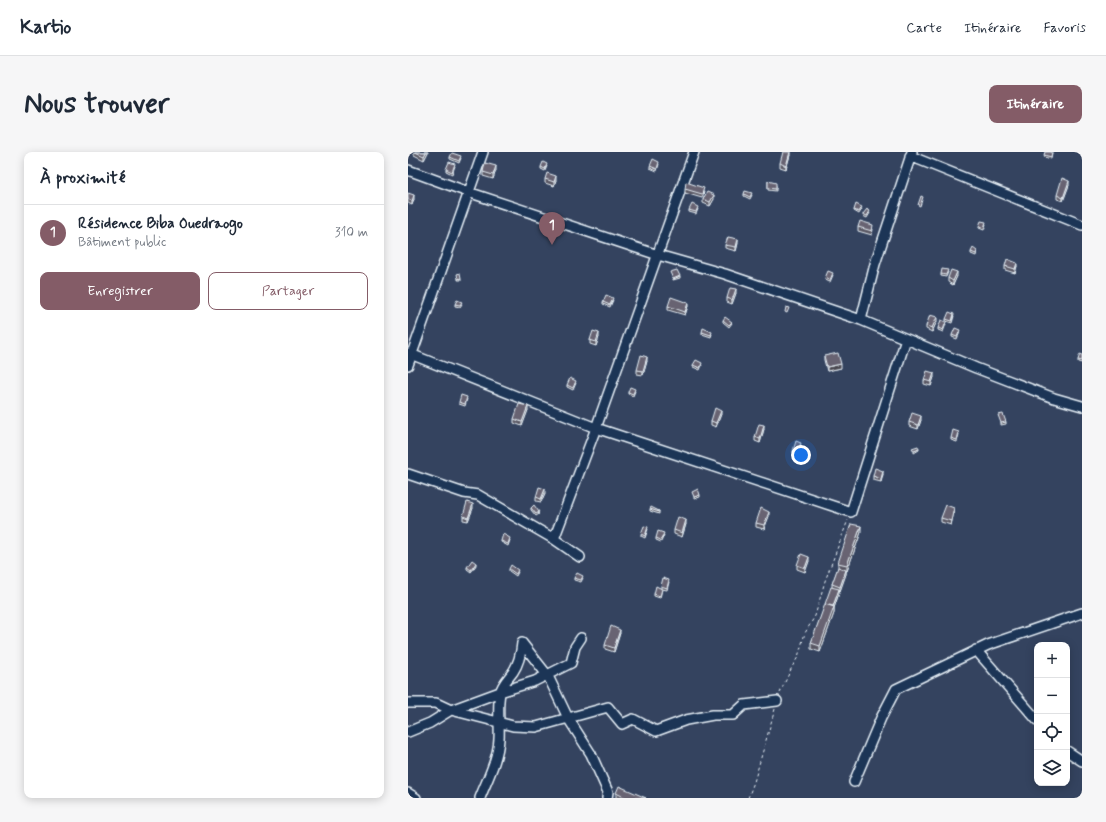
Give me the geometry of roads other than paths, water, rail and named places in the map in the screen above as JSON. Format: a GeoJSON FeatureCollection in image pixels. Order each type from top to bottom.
{"type":"FeatureCollection","features":[{"type":"Feature","properties":{"kind":"street"},"geometry":{"type":"LineString","coordinates":[[408,365],[410,354],[482,152]]}},
{"type":"Feature","properties":{"kind":"street"},"geometry":{"type":"LineString","coordinates":[[554,539],[596,428],[694,152]]}},
{"type":"Feature","properties":{"kind":"street"},"geometry":{"type":"LineString","coordinates":[[860,320],[875,264],[911,154],[1082,225]]}},
{"type":"Feature","properties":{"kind":"street"},"geometry":{"type":"LineString","coordinates":[[408,170],[468,192],[658,255],[725,274],[860,320],[976,368],[1039,392],[1082,406]]}},
{"type":"Feature","properties":{"kind":"street"},"geometry":{"type":"LineString","coordinates":[[410,354],[596,428],[850,512],[906,339]]}},
{"type":"Feature","properties":{"kind":"street"},"geometry":{"type":"LineString","coordinates":[[408,474],[464,493],[478,495],[554,539],[580,557]]}},
{"type":"Feature","properties":{"kind":"street"},"geometry":{"type":"LineString","coordinates":[[854,782],[881,718],[896,689],[976,650],[1082,613]]}},
{"type":"Feature","properties":{"kind":"street"},"geometry":{"type":"LineString","coordinates":[[408,732],[430,723],[451,710],[548,676],[571,663],[575,647],[581,638]]}},
{"type":"Feature","properties":{"kind":"street"},"geometry":{"type":"LineString","coordinates":[[480,798],[497,750],[499,740],[498,722],[500,692],[503,683],[518,664],[522,643],[548,676],[568,718],[591,754],[608,792],[607,798]]}},
{"type":"Feature","properties":{"kind":"street"},"geometry":{"type":"LineString","coordinates":[[976,650],[1034,717]]}},
{"type":"Feature","properties":{"kind":"street"},"geometry":{"type":"LineString","coordinates":[[408,703],[436,703],[451,710],[513,726],[536,727],[608,706],[622,724],[632,719],[656,731],[686,720],[713,715],[733,715],[744,705],[777,702]]}},
{"type":"Feature","properties":{"kind":"street"},"geometry":{"type":"LineString","coordinates":[[1070,753],[1082,761]]}},
{"type":"Feature","properties":{"kind":"street"},"geometry":{"type":"LineString","coordinates":[[408,793],[416,798]]}},
{"type":"Feature","properties":{"kind":"place","name":"Résidence Biba Ouedraogo"},"geometry":{"type":"Point","coordinates":[552,245]}}]}
